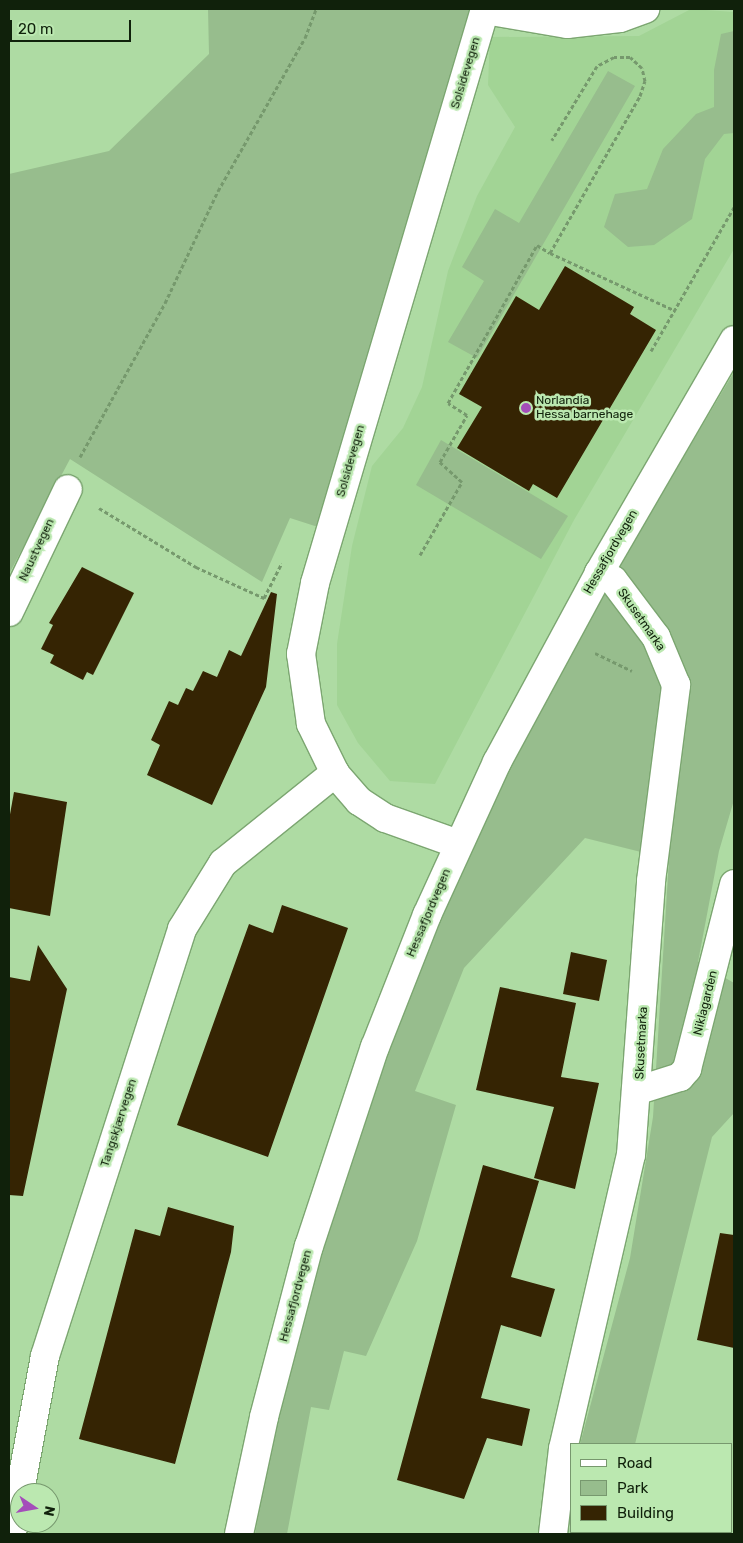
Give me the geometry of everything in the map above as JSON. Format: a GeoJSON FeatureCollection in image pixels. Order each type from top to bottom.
{"type":"FeatureCollection","features":[{"type":"Feature","properties":{"kind":"street","name":"Solsidevegen"},"geometry":{"type":"LineString","coordinates":[[458,844],[385,818],[359,801],[335,773],[310,724],[302,685],[305,622],[485,9],[567,24],[620,18],[645,9]]}},
{"type":"Feature","properties":{"kind":"street","name":"Hessafjordvegen"},"geometry":{"type":"LineString","coordinates":[[239,1534],[264,1417],[342,1140],[458,844],[562,639],[734,340]]}},
{"type":"Feature","properties":{"kind":"street","name":"Naustvegen"},"geometry":{"type":"LineString","coordinates":[[9,612],[68,489]]}},
{"type":"Feature","properties":{"kind":"street","name":"Skusetmarka"},"geometry":{"type":"LineString","coordinates":[[553,1534],[563,1449],[624,1191],[639,1090],[651,881],[676,686],[656,637],[613,580],[599,573]]}},
{"type":"Feature","properties":{"kind":"street","name":"Tangskjærvegen"},"geometry":{"type":"LineString","coordinates":[[12,1534],[48,1346],[182,929],[207,884],[224,863],[335,773]]}},
{"type":"Feature","properties":{"kind":"street","name":"Niklagarden"},"geometry":{"type":"LineString","coordinates":[[639,1090],[680,1077],[687,1069],[734,884]]}},
{"type":"Feature","properties":{"kind":"path"},"geometry":{"type":"LineString","coordinates":[[282,563],[264,598],[196,567],[68,489],[78,460],[166,303],[218,191],[305,38],[316,9]]}},
{"type":"Feature","properties":{"kind":"path"},"geometry":{"type":"LineString","coordinates":[[550,253],[640,96],[645,81],[642,68],[630,57],[614,57],[597,66],[552,140]]}},
{"type":"Feature","properties":{"kind":"path"},"geometry":{"type":"LineString","coordinates":[[651,351],[734,207]]}},
{"type":"Feature","properties":{"kind":"path"},"geometry":{"type":"LineString","coordinates":[[420,555],[462,482],[440,462],[467,415],[448,403],[537,245],[550,253],[674,310]]}},
{"type":"Feature","properties":{"kind":"path"},"geometry":{"type":"LineString","coordinates":[[562,639],[635,673]]}},
{"type":"Feature","properties":{"kind":"shaded area","name":"Norlandia Hessa barnehage"},"geometry":{"type":"Polygon","coordinates":[[[691,9],[734,12],[734,249],[574,520],[435,784],[390,781],[358,743],[337,705],[337,644],[352,546],[372,466],[403,428],[422,387],[448,271],[477,196],[515,127],[488,85],[490,37],[639,36],[691,9]]]}},
{"type":"Feature","properties":{"kind":"green space"},"geometry":{"type":"Polygon","coordinates":[[[208,9],[472,9],[318,527],[290,518],[262,582],[70,459],[9,574],[9,174],[109,151],[209,54],[208,9]]]}},
{"type":"Feature","properties":{"kind":"green space"},"geometry":{"type":"Polygon","coordinates":[[[734,31],[734,133],[724,134],[705,159],[692,219],[654,245],[628,247],[604,227],[615,194],[647,189],[663,149],[696,114],[714,107],[714,70],[721,34],[734,31]]]}},
{"type":"Feature","properties":{"kind":"green space"},"geometry":{"type":"Polygon","coordinates":[[[608,71],[635,86],[477,358],[448,342],[484,281],[462,267],[495,209],[519,223],[608,71]]]}},
{"type":"Feature","properties":{"kind":"green space"},"geometry":{"type":"Polygon","coordinates":[[[734,372],[734,800],[719,851],[698,962],[734,983],[734,1113],[712,1137],[635,1443],[580,1443],[630,1258],[653,1117],[669,859],[585,838],[464,968],[415,1091],[456,1105],[417,1241],[366,1356],[344,1351],[329,1410],[311,1407],[287,1534],[255,1534],[277,1404],[350,1143],[469,852],[564,658],[734,372]]]}},
{"type":"Feature","properties":{"kind":"green space"},"geometry":{"type":"Polygon","coordinates":[[[441,440],[568,516],[541,559],[416,485],[441,440]]]}},
{"type":"Feature","properties":{"kind":"building"},"geometry":{"type":"Polygon","coordinates":[[[565,266],[634,307],[630,314],[656,330],[557,498],[533,484],[529,491],[457,448],[482,407],[459,394],[516,296],[539,310],[565,266]]]}},
{"type":"Feature","properties":{"kind":"building"},"geometry":{"type":"Polygon","coordinates":[[[82,567],[134,593],[93,675],[87,672],[83,680],[50,663],[54,655],[41,649],[53,625],[49,623],[82,567]]]}},
{"type":"Feature","properties":{"kind":"building"},"geometry":{"type":"Polygon","coordinates":[[[271,592],[277,594],[266,687],[212,805],[147,775],[160,745],[151,740],[169,701],[178,705],[186,688],[193,691],[203,671],[217,677],[229,650],[241,656],[271,592]]]}},
{"type":"Feature","properties":{"kind":"building"},"geometry":{"type":"Polygon","coordinates":[[[14,792],[67,802],[50,916],[9,908],[9,820],[14,792]]]}},
{"type":"Feature","properties":{"kind":"building"},"geometry":{"type":"Polygon","coordinates":[[[282,905],[348,928],[268,1157],[177,1125],[249,924],[273,933],[282,905]]]}},
{"type":"Feature","properties":{"kind":"building"},"geometry":{"type":"Polygon","coordinates":[[[38,945],[67,989],[23,1196],[9,1195],[9,977],[30,981],[38,945]]]}},
{"type":"Feature","properties":{"kind":"building"},"geometry":{"type":"Polygon","coordinates":[[[571,952],[607,960],[599,1001],[563,994],[571,952]]]}},
{"type":"Feature","properties":{"kind":"building"},"geometry":{"type":"Polygon","coordinates":[[[500,987],[576,1003],[561,1077],[599,1083],[575,1189],[534,1178],[554,1107],[476,1090],[500,987]]]}},
{"type":"Feature","properties":{"kind":"building"},"geometry":{"type":"Polygon","coordinates":[[[483,1165],[539,1181],[511,1277],[555,1289],[541,1337],[501,1325],[481,1398],[530,1409],[522,1446],[487,1438],[464,1499],[397,1480],[483,1165]]]}},
{"type":"Feature","properties":{"kind":"building"},"geometry":{"type":"Polygon","coordinates":[[[168,1207],[234,1226],[231,1252],[175,1464],[79,1439],[135,1229],[160,1236],[168,1207]]]}},
{"type":"Feature","properties":{"kind":"building"},"geometry":{"type":"Polygon","coordinates":[[[720,1233],[734,1235],[734,1348],[697,1340],[720,1233]]]}},
{"type":"Feature","properties":{"kind":"place","name":"Norlandia Hessa barnehage"},"geometry":{"type":"Point","coordinates":[526,408]}}]}
